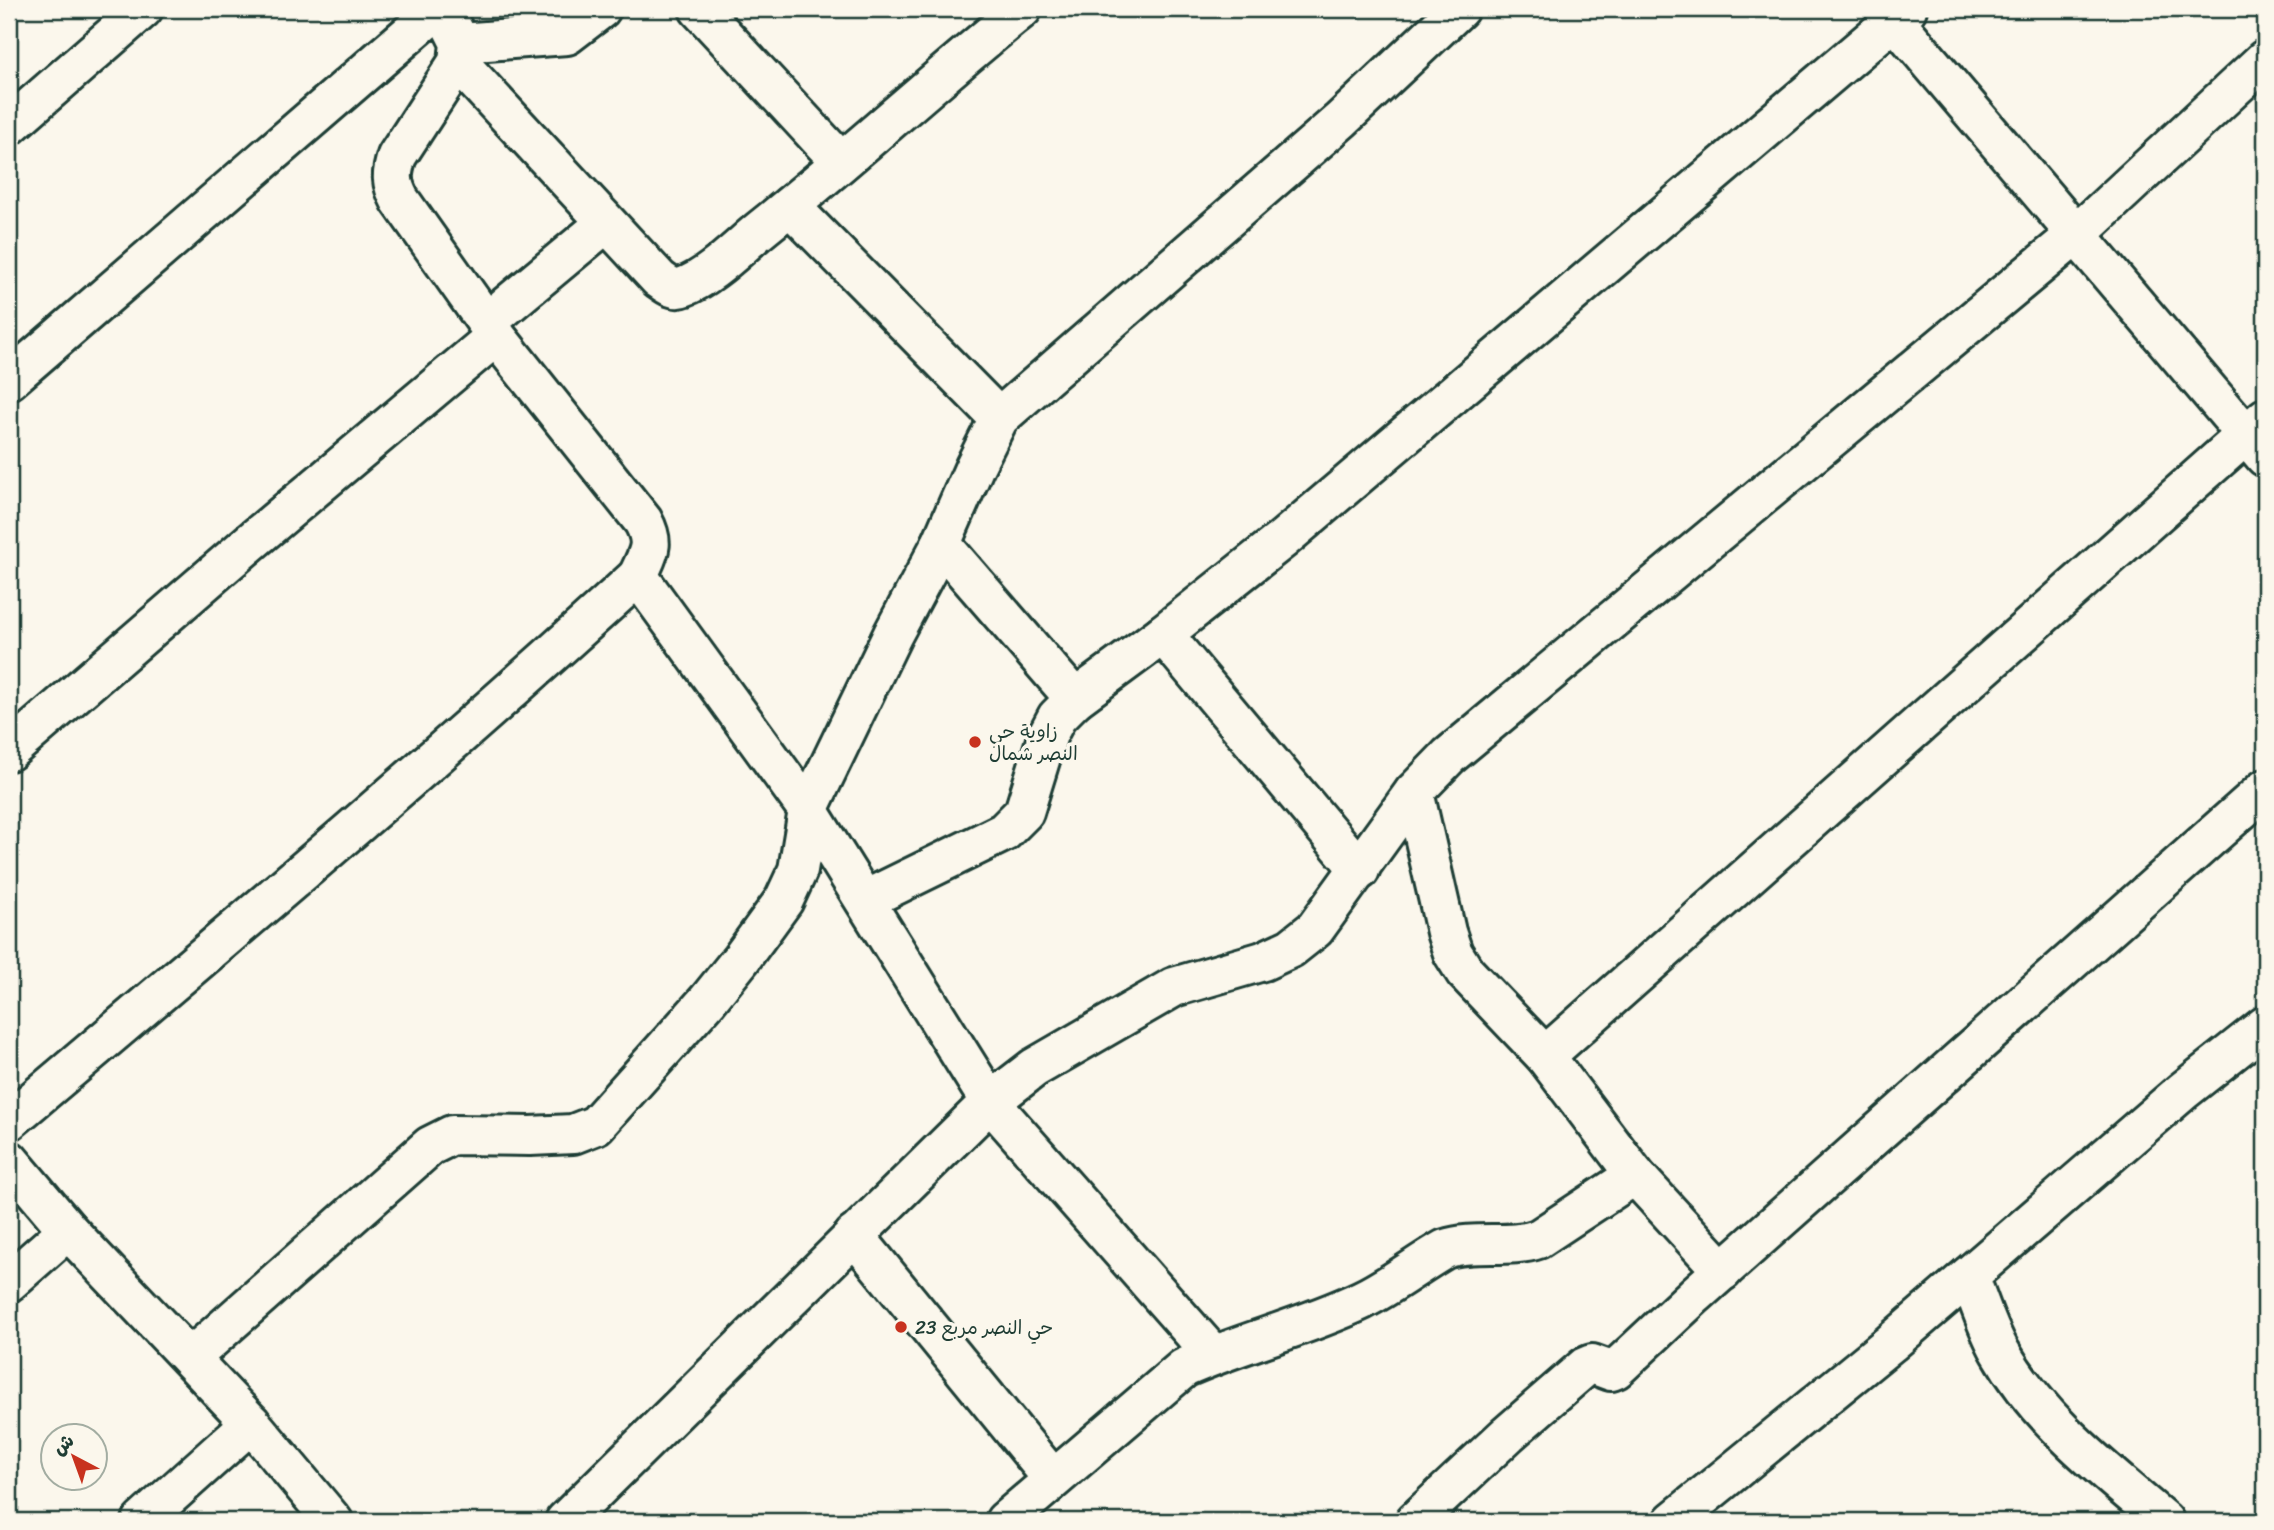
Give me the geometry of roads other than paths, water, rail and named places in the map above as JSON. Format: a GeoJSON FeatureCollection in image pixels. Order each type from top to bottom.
{"type":"FeatureCollection","features":[{"type":"Feature","properties":{"kind":"street"},"geometry":{"type":"LineString","coordinates":[[9,126],[143,9]]}},
{"type":"Feature","properties":{"kind":"street"},"geometry":{"type":"LineString","coordinates":[[9,380],[438,9]]}},
{"type":"Feature","properties":{"kind":"street"},"geometry":{"type":"LineString","coordinates":[[443,9],[459,52],[659,279],[680,289],[698,280],[790,206],[945,71],[1022,9]]}},
{"type":"Feature","properties":{"kind":"street"},"geometry":{"type":"LineString","coordinates":[[459,52],[567,35],[601,9]]}},
{"type":"Feature","properties":{"kind":"street"},"geometry":{"type":"LineString","coordinates":[[699,9],[841,162]]}},
{"type":"Feature","properties":{"kind":"street"},"geometry":{"type":"LineString","coordinates":[[190,1358],[430,1146],[452,1135],[573,1134],[596,1125],[708,1000],[784,900],[798,870],[808,810],[888,645],[941,544],[999,418],[1341,120],[1459,9]]}},
{"type":"Feature","properties":{"kind":"street"},"geometry":{"type":"LineString","coordinates":[[865,900],[1003,832],[1016,822],[1024,812],[1048,734],[1057,717],[1075,699],[1163,634],[1283,539],[1896,12],[2077,234],[2259,437],[1545,1056]]}},
{"type":"Feature","properties":{"kind":"street"},"geometry":{"type":"LineString","coordinates":[[9,1121],[468,730],[638,576],[650,549],[651,535],[642,521],[492,329],[400,200],[392,184],[392,170],[397,156],[459,52]]}},
{"type":"Feature","properties":{"kind":"street"},"geometry":{"type":"LineString","coordinates":[[565,1521],[990,1102],[1034,1068],[1174,987],[1263,961],[1291,948],[1315,929],[1414,792],[1449,756],[2077,234],[2265,59]]}},
{"type":"Feature","properties":{"kind":"street"},"geometry":{"type":"LineString","coordinates":[[790,206],[999,418]]}},
{"type":"Feature","properties":{"kind":"street"},"geometry":{"type":"LineString","coordinates":[[9,751],[252,541],[492,329],[607,223]]}},
{"type":"Feature","properties":{"kind":"street"},"geometry":{"type":"LineString","coordinates":[[941,544],[1075,699]]}},
{"type":"Feature","properties":{"kind":"street"},"geometry":{"type":"LineString","coordinates":[[638,576],[808,810],[990,1102],[1213,1355]]}},
{"type":"Feature","properties":{"kind":"street"},"geometry":{"type":"LineString","coordinates":[[1163,634],[1360,870]]}},
{"type":"Feature","properties":{"kind":"street"},"geometry":{"type":"LineString","coordinates":[[1415,1521],[1585,1367],[1592,1364],[1611,1371],[1616,1369],[1723,1270],[2265,789]]}},
{"type":"Feature","properties":{"kind":"street"},"geometry":{"type":"LineString","coordinates":[[1414,792],[1446,932],[1453,953],[1465,972],[1545,1056],[1635,1175],[1723,1270]]}},
{"type":"Feature","properties":{"kind":"street"},"geometry":{"type":"LineString","coordinates":[[1673,1521],[1881,1352],[2183,1091],[2265,1026]]}},
{"type":"Feature","properties":{"kind":"street"},"geometry":{"type":"LineString","coordinates":[[9,1160],[68,1230],[251,1423],[332,1521]]}},
{"type":"Feature","properties":{"kind":"street"},"geometry":{"type":"LineString","coordinates":[[1004,1521],[1184,1368],[1213,1355],[1298,1328],[1363,1300],[1445,1249],[1456,1245],[1526,1243],[1538,1239],[1635,1175]]}},
{"type":"Feature","properties":{"kind":"street"},"geometry":{"type":"LineString","coordinates":[[9,1282],[68,1230]]}},
{"type":"Feature","properties":{"kind":"street"},"geometry":{"type":"LineString","coordinates":[[854,1235],[1053,1479]]}},
{"type":"Feature","properties":{"kind":"street"},"geometry":{"type":"LineString","coordinates":[[1969,1276],[1999,1348],[2016,1376],[2045,1413],[2096,1463],[2164,1521]]}},
{"type":"Feature","properties":{"kind":"street"},"geometry":{"type":"LineString","coordinates":[[142,1521],[251,1423]]}},
{"type":"Feature","properties":{"kind":"place","name":"زاوية حي النصر شمال"},"geometry":{"type":"Point","coordinates":[975,742]}},
{"type":"Feature","properties":{"kind":"place","name":"حي النصر مربع 23"},"geometry":{"type":"Point","coordinates":[901,1327]}}]}
